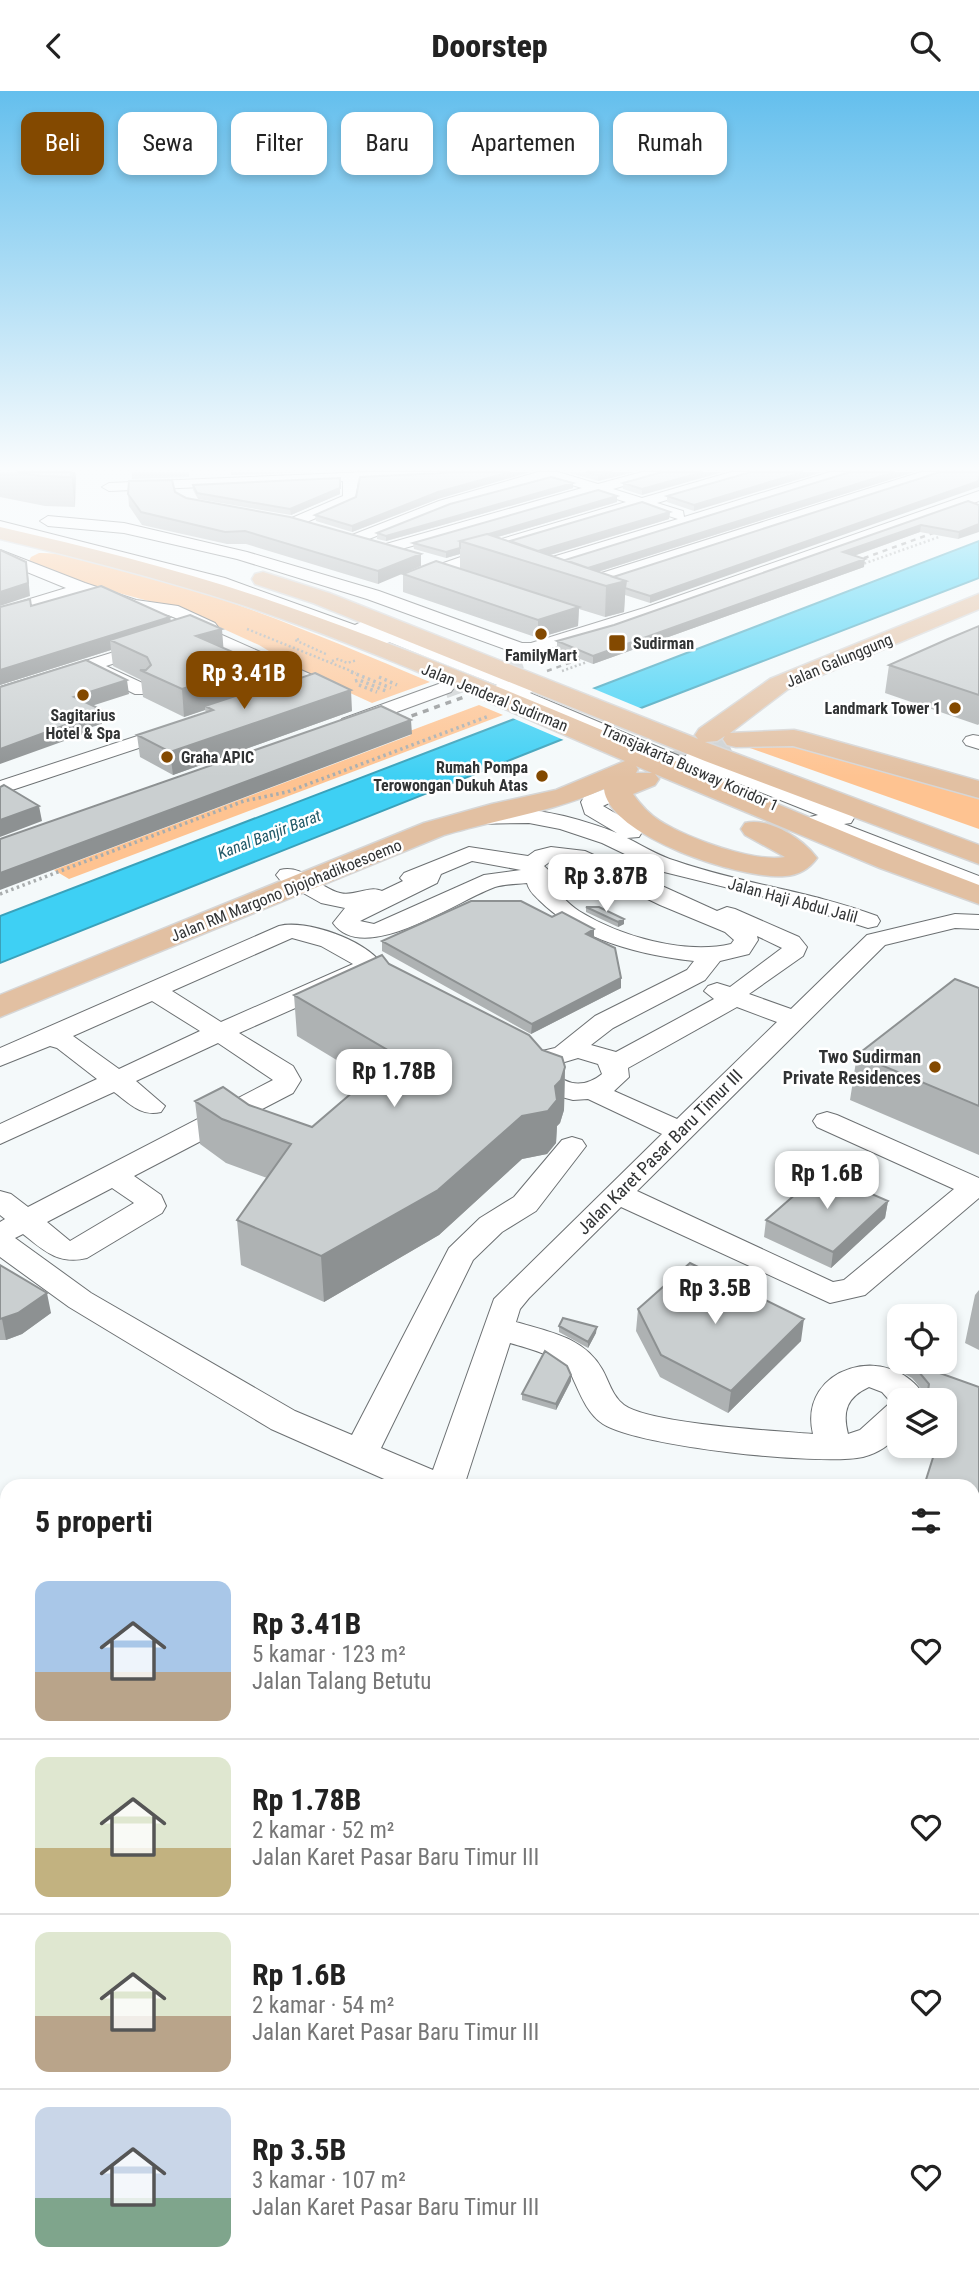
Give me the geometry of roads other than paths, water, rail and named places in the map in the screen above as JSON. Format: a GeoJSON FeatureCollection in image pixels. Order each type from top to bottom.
{"type":"FeatureCollection","features":[{"type":"Feature","properties":{"kind":"main road","name":"Jalan Jenderal Sudirman"},"geometry":{"type":"LineString","coordinates":[[163,574],[281,611],[586,734],[698,784],[979,895]]}},
{"type":"Feature","properties":{"kind":"main road","name":"Jalan Jenderal Sudirman"},"geometry":{"type":"LineString","coordinates":[[245,574],[321,598],[715,755],[979,855]]}},
{"type":"Feature","properties":{"kind":"main road","name":"Jalan Galunggung"},"geometry":{"type":"LineString","coordinates":[[724,739],[725,726],[755,699],[779,684],[979,601]]}},
{"type":"Feature","properties":{"kind":"main road","name":"Jalan Galunggung"},"geometry":{"type":"LineString","coordinates":[[724,739],[750,730],[777,704],[792,702],[979,614]]}},
{"type":"Feature","properties":{"kind":"main road","name":"Jalan Galunggung"},"geometry":{"type":"LineString","coordinates":[[792,702],[797,725],[979,790]]}},
{"type":"Feature","properties":{"kind":"main road","name":"Jalan Galunggung"},"geometry":{"type":"LineString","coordinates":[[724,739],[794,738],[979,781]]}},
{"type":"Feature","properties":{"kind":"main road"},"geometry":{"type":"LineString","coordinates":[[608,787],[638,818],[672,839],[769,867],[787,867],[802,858],[794,849],[722,812],[702,797],[698,784]]}},
{"type":"Feature","properties":{"kind":"main road","name":"Jalan RM Margono Djojohadikoesoemo"},"geometry":{"type":"LineString","coordinates":[[0,990],[434,829],[608,787]]}},
{"type":"Feature","properties":{"kind":"main road","name":"Jalan RM Margono Djojohadikoesoemo"},"geometry":{"type":"LineString","coordinates":[[0,1006],[394,834],[468,810],[608,787]]}},
{"type":"Feature","properties":{"kind":"street"},"geometry":{"type":"LineString","coordinates":[[44,574],[136,605],[314,683],[381,698],[444,688]]}},
{"type":"Feature","properties":{"kind":"street","name":"Transjakarta Busway Koridor 1"},"geometry":{"type":"LineString","coordinates":[[190,574],[291,607],[615,734],[748,795],[979,884]]}},
{"type":"Feature","properties":{"kind":"street","name":"Transjakarta Busway Koridor 1"},"geometry":{"type":"LineString","coordinates":[[211,574],[312,607],[631,730],[803,804],[979,869]]}},
{"type":"Feature","properties":{"kind":"street"},"geometry":{"type":"LineString","coordinates":[[305,574],[373,595],[526,653],[758,574]]}},
{"type":"Feature","properties":{"kind":"street"},"geometry":{"type":"LineString","coordinates":[[339,584],[356,574]]}},
{"type":"Feature","properties":{"kind":"street"},"geometry":{"type":"LineString","coordinates":[[373,595],[410,574]]}},
{"type":"Feature","properties":{"kind":"street"},"geometry":{"type":"LineString","coordinates":[[450,574],[460,579]]}},
{"type":"Feature","properties":{"kind":"street"},"geometry":{"type":"LineString","coordinates":[[540,574],[602,595]]}},
{"type":"Feature","properties":{"kind":"street"},"geometry":{"type":"LineString","coordinates":[[562,583],[600,574]]}},
{"type":"Feature","properties":{"kind":"street"},"geometry":{"type":"LineString","coordinates":[[0,614],[83,589]]}},
{"type":"Feature","properties":{"kind":"street"},"geometry":{"type":"LineString","coordinates":[[626,603],[650,612]]}},
{"type":"Feature","properties":{"kind":"street"},"geometry":{"type":"LineString","coordinates":[[136,605],[172,610],[260,649],[278,667]]}},
{"type":"Feature","properties":{"kind":"street"},"geometry":{"type":"LineString","coordinates":[[574,616],[607,627]]}},
{"type":"Feature","properties":{"kind":"street"},"geometry":{"type":"LineString","coordinates":[[0,693],[197,631]]}},
{"type":"Feature","properties":{"kind":"street"},"geometry":{"type":"LineString","coordinates":[[88,664],[142,690]]}},
{"type":"Feature","properties":{"kind":"street"},"geometry":{"type":"LineString","coordinates":[[282,693],[314,683]]}},
{"type":"Feature","properties":{"kind":"street"},"geometry":{"type":"LineString","coordinates":[[333,729],[381,698]]}},
{"type":"Feature","properties":{"kind":"street"},"geometry":{"type":"LineString","coordinates":[[0,788],[198,722]]}},
{"type":"Feature","properties":{"kind":"street","name":"Jalan Haji Abdul Jalil"},"geometry":{"type":"LineString","coordinates":[[608,787],[624,829],[680,854],[849,902],[872,930]]}},
{"type":"Feature","properties":{"kind":"street","name":"Jalan Haji Abdul Jalil"},"geometry":{"type":"LineString","coordinates":[[394,834],[434,829],[489,817],[514,815],[542,819],[611,839],[673,868],[835,909],[872,930]]}},
{"type":"Feature","properties":{"kind":"street"},"geometry":{"type":"LineString","coordinates":[[288,882],[348,904],[469,854],[482,854],[539,873]]}},
{"type":"Feature","properties":{"kind":"street"},"geometry":{"type":"LineString","coordinates":[[673,898],[734,927],[745,936],[744,945],[740,949],[713,954],[681,952],[614,936],[569,915],[539,887],[543,856],[569,854],[584,859],[633,884],[748,923],[790,942],[795,947],[794,951],[738,993],[605,1080],[568,1091],[543,1077],[552,1060],[604,1022],[691,979],[713,954]]}},
{"type":"Feature","properties":{"kind":"street"},"geometry":{"type":"LineString","coordinates":[[633,884],[646,876],[673,868]]}},
{"type":"Feature","properties":{"kind":"street"},"geometry":{"type":"LineString","coordinates":[[345,923],[354,913],[429,878],[429,870]]}},
{"type":"Feature","properties":{"kind":"street"},"geometry":{"type":"LineString","coordinates":[[288,882],[361,932],[379,931],[492,880],[539,873]]}},
{"type":"Feature","properties":{"kind":"street"},"geometry":{"type":"LineString","coordinates":[[673,898],[710,878]]}},
{"type":"Feature","properties":{"kind":"street"},"geometry":{"type":"LineString","coordinates":[[872,930],[955,921],[979,922]]}},
{"type":"Feature","properties":{"kind":"street","name":"Jalan Karet Pasar Baru Timur III"},"geometry":{"type":"LineString","coordinates":[[448,1479],[505,1305],[796,1020],[872,930]]}},
{"type":"Feature","properties":{"kind":"street"},"geometry":{"type":"LineString","coordinates":[[0,1058],[60,1036],[288,931],[311,933],[368,963],[363,969],[219,1032],[0,1135]]}},
{"type":"Feature","properties":{"kind":"street"},"geometry":{"type":"LineString","coordinates":[[691,979],[738,993],[796,1020]]}},
{"type":"Feature","properties":{"kind":"street"},"geometry":{"type":"LineString","coordinates":[[13,1227],[283,1087],[287,1080],[283,1072],[154,991]]}},
{"type":"Feature","properties":{"kind":"street"},"geometry":{"type":"LineString","coordinates":[[0,1016],[30,1004]]}},
{"type":"Feature","properties":{"kind":"street"},"geometry":{"type":"LineString","coordinates":[[60,1036],[151,1106]]}},
{"type":"Feature","properties":{"kind":"street"},"geometry":{"type":"LineString","coordinates":[[512,1047],[552,1060],[589,1051],[608,1058],[605,1080]]}},
{"type":"Feature","properties":{"kind":"street"},"geometry":{"type":"LineString","coordinates":[[605,1080],[687,1127]]}},
{"type":"Feature","properties":{"kind":"street"},"geometry":{"type":"LineString","coordinates":[[618,1194],[830,1293],[854,1288],[976,1188],[827,1121]]}},
{"type":"Feature","properties":{"kind":"street"},"geometry":{"type":"LineString","coordinates":[[360,1454],[460,1255],[491,1225],[525,1204],[572,1146]]}},
{"type":"Feature","properties":{"kind":"street"},"geometry":{"type":"LineString","coordinates":[[0,1200],[13,1227],[61,1249],[76,1251],[150,1206],[150,1201],[113,1175]]}},
{"type":"Feature","properties":{"kind":"street"},"geometry":{"type":"LineString","coordinates":[[0,1242],[80,1300],[283,1420],[419,1479]]}},
{"type":"Feature","properties":{"kind":"street"},"geometry":{"type":"LineString","coordinates":[[498,1328],[559,1348],[580,1360],[601,1404],[619,1417],[657,1429],[821,1448],[865,1444],[887,1423]]}},
{"type":"Feature","properties":{"kind":"street"},"geometry":{"type":"LineString","coordinates":[[834,1447],[827,1413],[834,1395],[849,1383],[873,1375],[897,1384],[900,1388]]}},
{"type":"Feature","properties":{"kind":"water","name":"Kanal Banjir Barat"},"geometry":{"type":"Polygon","coordinates":[[[893,574],[979,574],[979,578],[641,708],[0,963],[0,916],[893,574]]]}},
{"type":"Feature","properties":{"kind":"tunnel"},"geometry":{"type":"LineString","coordinates":[[485,673],[521,660]]}},
{"type":"Feature","properties":{"kind":"tunnel"},"geometry":{"type":"LineString","coordinates":[[444,688],[489,672]]}},
{"type":"Feature","properties":{"kind":"tunnel"},"geometry":{"type":"LineString","coordinates":[[669,768],[728,742]]}},
{"type":"Feature","properties":{"kind":"railway"},"geometry":{"type":"LineString","coordinates":[[547,671],[580,659]]}},
{"type":"Feature","properties":{"kind":"railway"},"geometry":{"type":"LineString","coordinates":[[389,724],[464,697]]}},
{"type":"Feature","properties":{"kind":"place","name":"FamilyMart"},"geometry":{"type":"Point","coordinates":[541,634]}},
{"type":"Feature","properties":{"kind":"place","name":"Sudirman"},"geometry":{"type":"Point","coordinates":[617,643]}},
{"type":"Feature","properties":{"kind":"place","name":"Sagitarius Hotel & Spa"},"geometry":{"type":"Point","coordinates":[83,695]}},
{"type":"Feature","properties":{"kind":"place","name":"Landmark Tower 1"},"geometry":{"type":"Point","coordinates":[955,708]}},
{"type":"Feature","properties":{"kind":"place","name":"Graha APIC"},"geometry":{"type":"Point","coordinates":[167,757]}},
{"type":"Feature","properties":{"kind":"place","name":"Rumah Pompa Terowongan Dukuh Atas"},"geometry":{"type":"Point","coordinates":[542,776]}},
{"type":"Feature","properties":{"kind":"place","name":"Two Sudirman Private Residences"},"geometry":{"type":"Point","coordinates":[935,1067]}}]}
